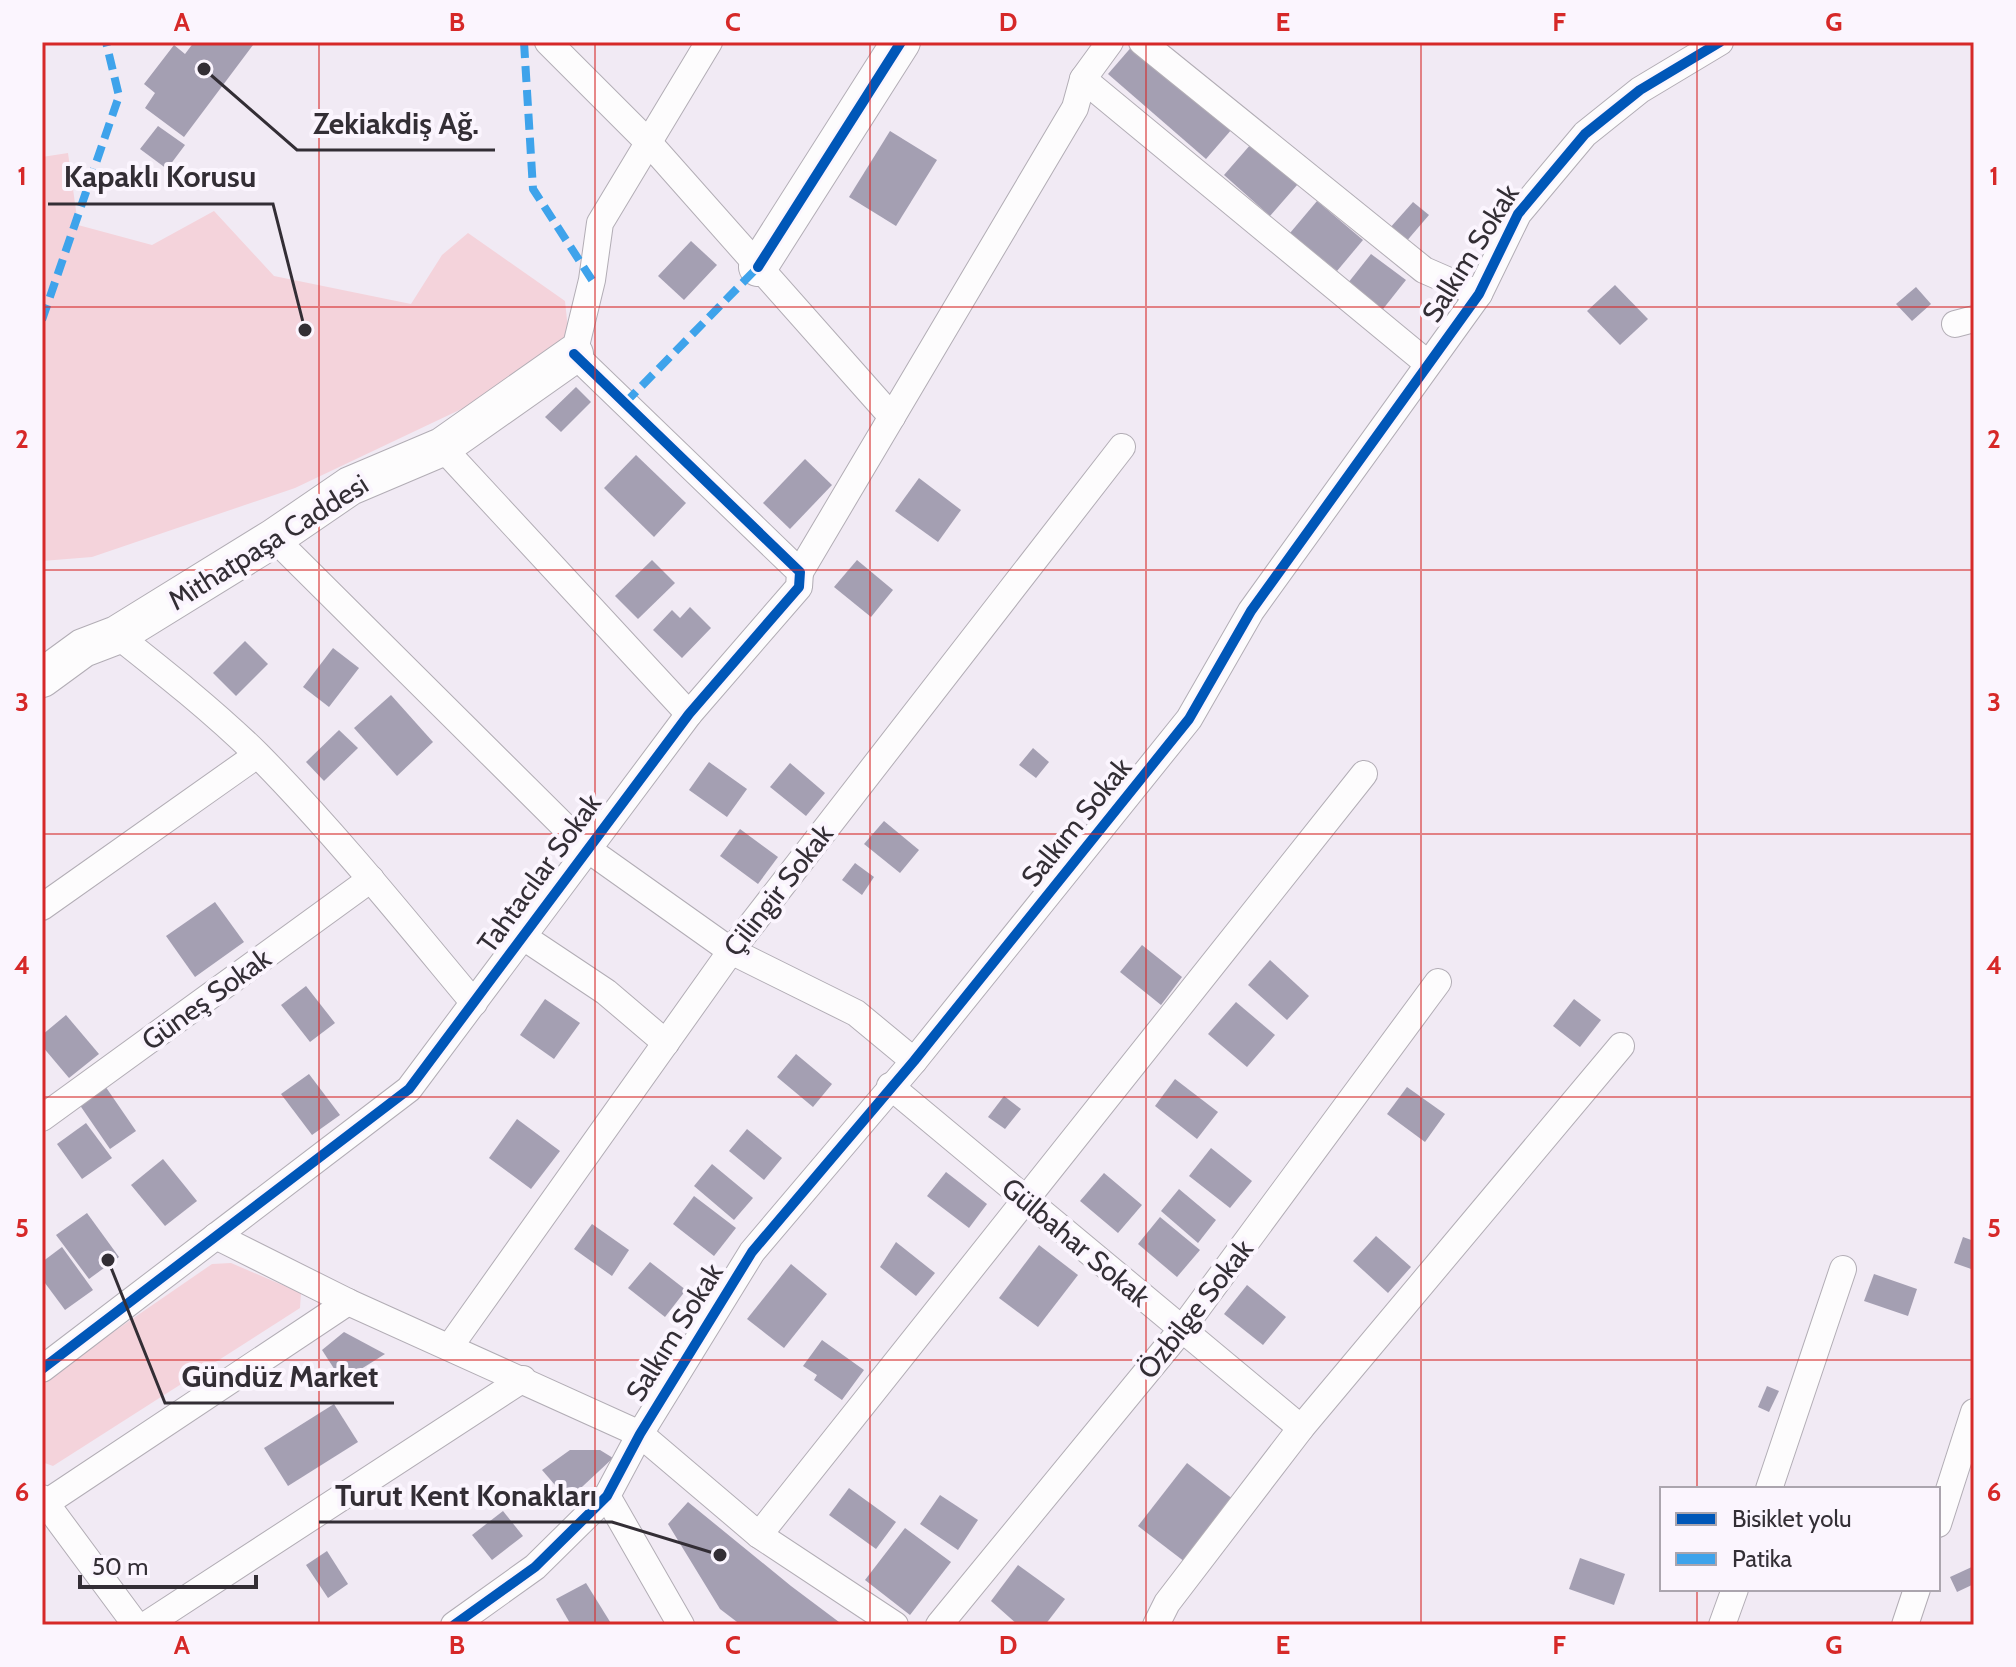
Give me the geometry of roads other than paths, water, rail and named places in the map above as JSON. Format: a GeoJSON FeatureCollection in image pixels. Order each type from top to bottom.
{"type":"FeatureCollection","features":[{"type":"Feature","properties":{"kind":"street"},"geometry":{"type":"LineString","coordinates":[[548,42],[650,144],[892,417]]}},
{"type":"Feature","properties":{"kind":"street"},"geometry":{"type":"LineString","coordinates":[[709,42],[600,223],[592,280],[574,354],[800,572]]}},
{"type":"Feature","properties":{"kind":"street"},"geometry":{"type":"LineString","coordinates":[[758,267],[901,42]]}},
{"type":"Feature","properties":{"kind":"street","name":"Tahtacılar Sokak"},"geometry":{"type":"LineString","coordinates":[[42,1369],[409,1089],[689,714],[799,587],[800,572],[1075,108],[1083,79],[1110,42]]}},
{"type":"Feature","properties":{"kind":"street"},"geometry":{"type":"LineString","coordinates":[[1142,42],[1424,270],[1479,294]]}},
{"type":"Feature","properties":{"kind":"street","name":"Salkım Sokak"},"geometry":{"type":"LineString","coordinates":[[454,1625],[535,1567],[607,1496],[640,1434],[752,1252],[914,1061],[1189,719],[1251,611],[1479,294],[1518,214],[1585,134],[1640,90],[1720,42]]}},
{"type":"Feature","properties":{"kind":"street"},"geometry":{"type":"LineString","coordinates":[[1083,79],[1427,363]]}},
{"type":"Feature","properties":{"kind":"street","name":"Mithatpaşa Caddesi"},"geometry":{"type":"LineString","coordinates":[[42,678],[83,648],[117,635],[274,538],[350,486],[442,447],[574,354]]}},
{"type":"Feature","properties":{"kind":"street"},"geometry":{"type":"LineString","coordinates":[[442,447],[689,714]]}},
{"type":"Feature","properties":{"kind":"street","name":"Çilingir Sokak"},"geometry":{"type":"LineString","coordinates":[[451,1345],[731,951],[1122,447]]}},
{"type":"Feature","properties":{"kind":"street"},"geometry":{"type":"LineString","coordinates":[[274,538],[586,848],[731,951],[856,1013],[914,1061]]}},
{"type":"Feature","properties":{"kind":"street"},"geometry":{"type":"LineString","coordinates":[[117,635],[189,692],[257,755],[371,879],[474,1003]]}},
{"type":"Feature","properties":{"kind":"street"},"geometry":{"type":"LineString","coordinates":[[42,907],[257,755]]}},
{"type":"Feature","properties":{"kind":"street"},"geometry":{"type":"LineString","coordinates":[[759,1535],[1364,774]]}},
{"type":"Feature","properties":{"kind":"street","name":"Güneş Sokak"},"geometry":{"type":"LineString","coordinates":[[42,1118],[371,879]]}},
{"type":"Feature","properties":{"kind":"street"},"geometry":{"type":"LineString","coordinates":[[522,936],[606,992],[666,1043]]}},
{"type":"Feature","properties":{"kind":"street","name":"Özbilge Sokak"},"geometry":{"type":"LineString","coordinates":[[939,1625],[1182,1329],[1438,982]]}},
{"type":"Feature","properties":{"kind":"street"},"geometry":{"type":"LineString","coordinates":[[1156,1625],[1167,1603],[1301,1428],[1621,1046]]}},
{"type":"Feature","properties":{"kind":"street","name":"Gülbahar Sokak"},"geometry":{"type":"LineString","coordinates":[[890,1086],[1301,1428]]}},
{"type":"Feature","properties":{"kind":"street"},"geometry":{"type":"LineString","coordinates":[[216,1236],[348,1302],[451,1345],[640,1434],[759,1535],[895,1625]]}},
{"type":"Feature","properties":{"kind":"street"},"geometry":{"type":"LineString","coordinates":[[1770,1487],[1843,1269]]}},
{"type":"Feature","properties":{"kind":"street"},"geometry":{"type":"LineString","coordinates":[[136,1625],[44,1500],[348,1302]]}},
{"type":"Feature","properties":{"kind":"street"},"geometry":{"type":"LineString","coordinates":[[146,1625],[523,1379]]}},
{"type":"Feature","properties":{"kind":"street"},"geometry":{"type":"LineString","coordinates":[[1940,1518],[1974,1412]]}},
{"type":"Feature","properties":{"kind":"street"},"geometry":{"type":"LineString","coordinates":[[607,1496],[681,1625]]}},
{"type":"Feature","properties":{"kind":"street"},"geometry":{"type":"LineString","coordinates":[[1722,1625],[1734,1591]]}},
{"type":"Feature","properties":{"kind":"street"},"geometry":{"type":"LineString","coordinates":[[1905,1625],[1916,1591]]}},
{"type":"Feature","properties":{"kind":"place","name":"Zekiakdiş Ağ."},"geometry":{"type":"Point","coordinates":[204,69]}},
{"type":"Feature","properties":{"kind":"place","name":"Kapaklı Korusu"},"geometry":{"type":"Point","coordinates":[305,330]}},
{"type":"Feature","properties":{"kind":"place","name":"Gündüz Market"},"geometry":{"type":"Point","coordinates":[108,1260]}},
{"type":"Feature","properties":{"kind":"place","name":"Turut Kent Konakları"},"geometry":{"type":"Point","coordinates":[720,1555]}}]}
